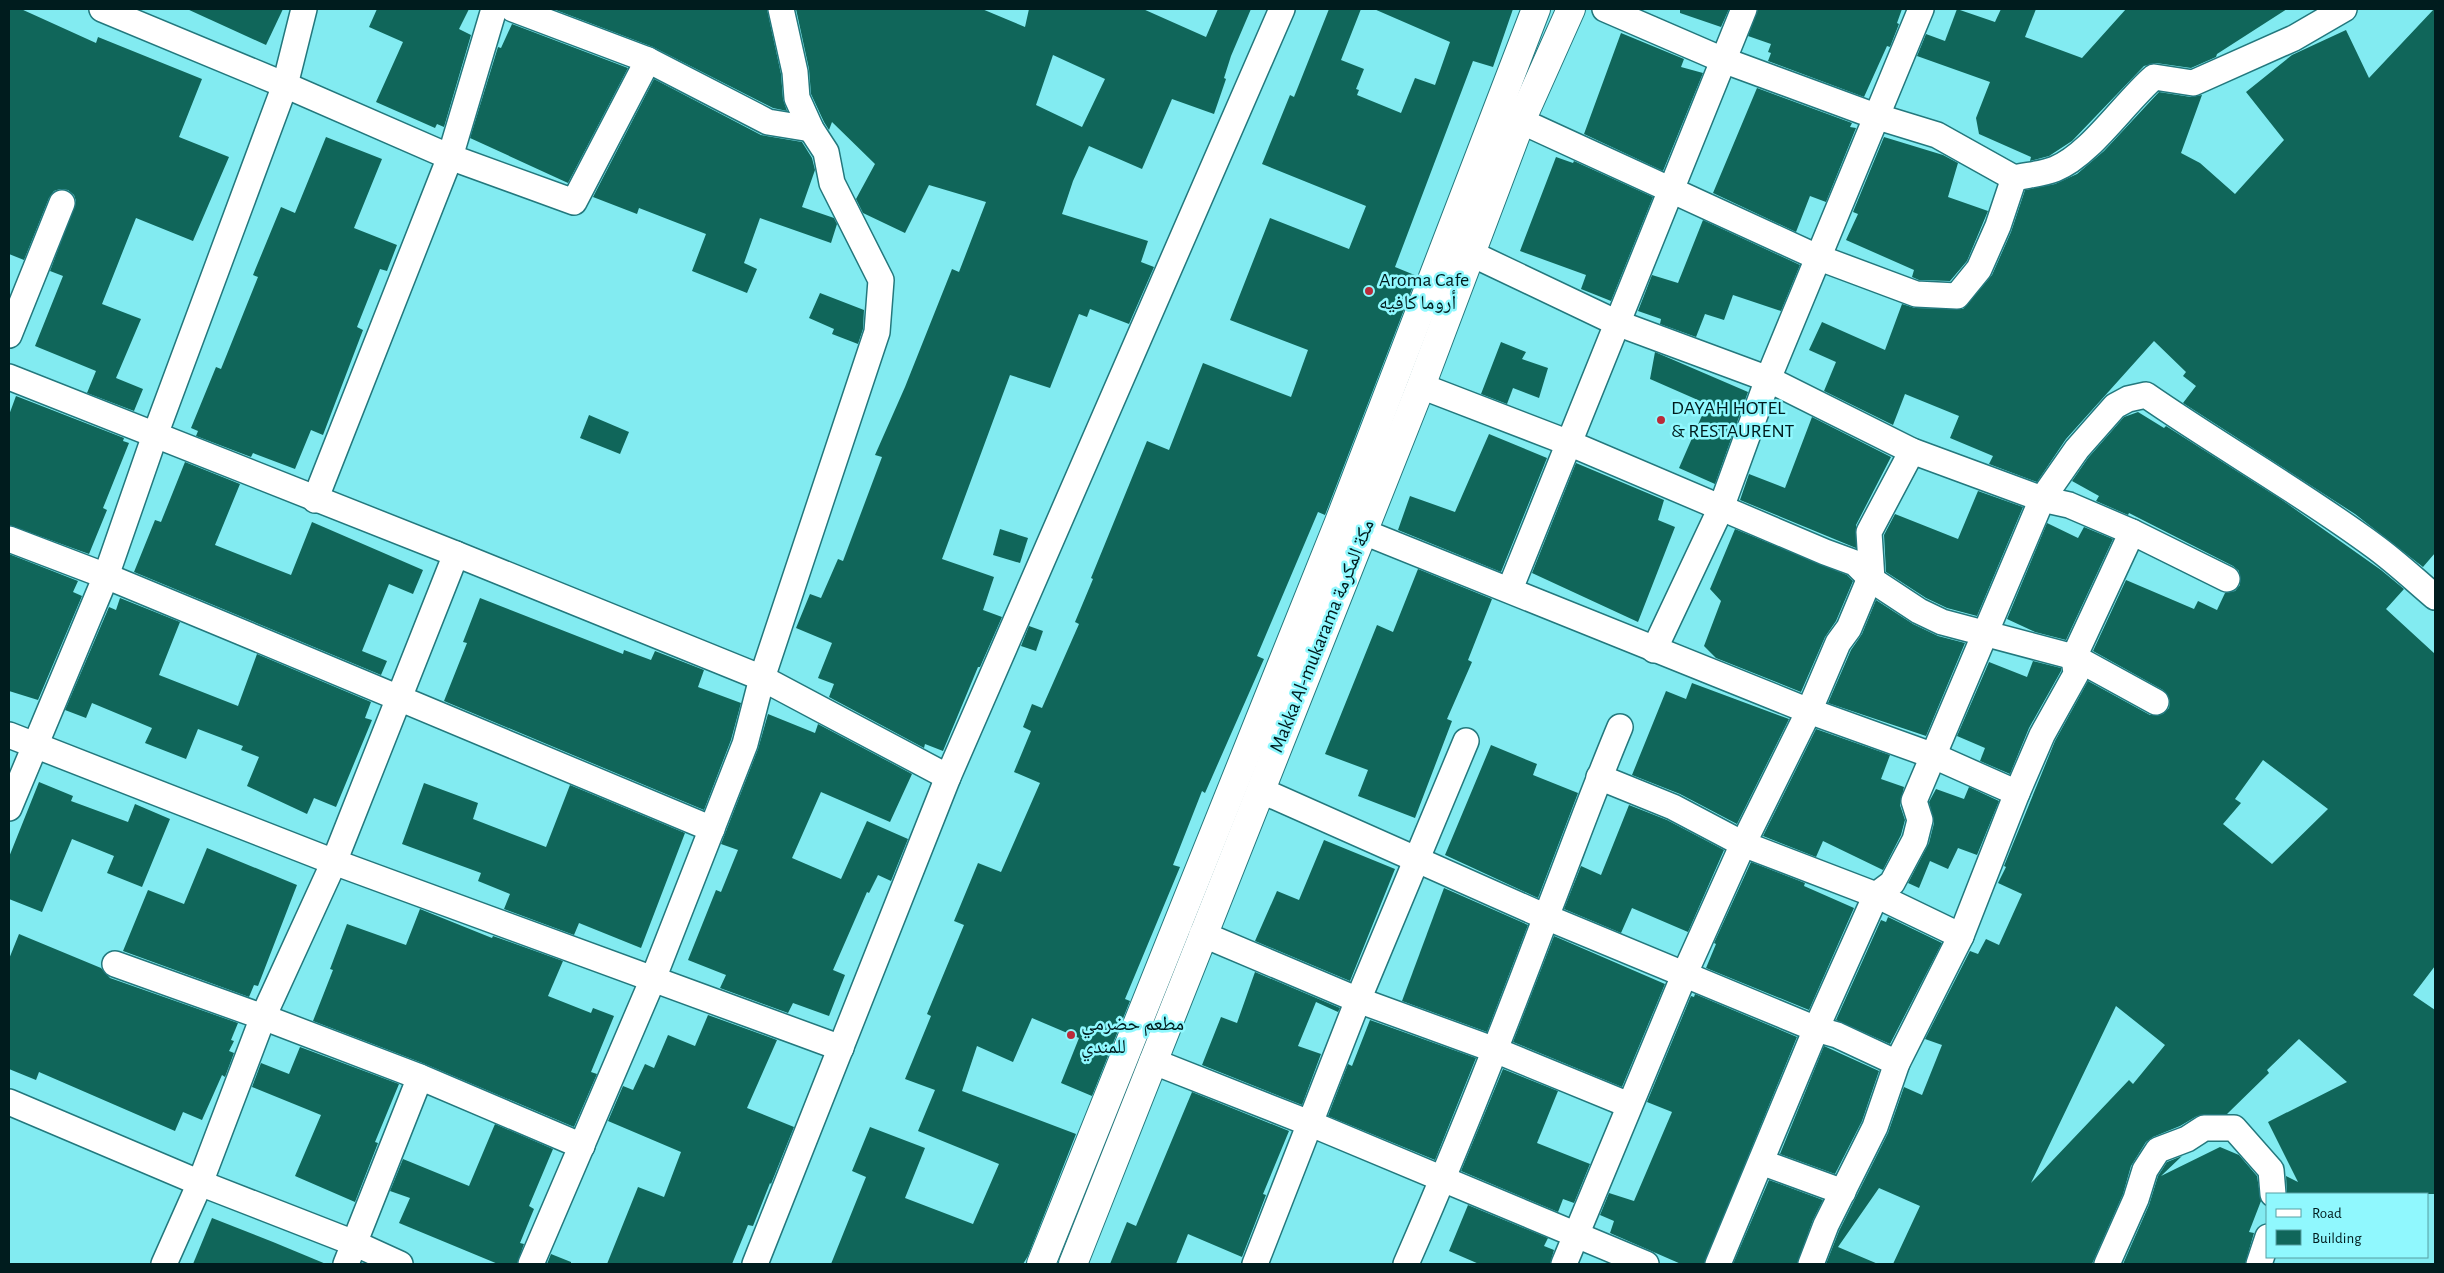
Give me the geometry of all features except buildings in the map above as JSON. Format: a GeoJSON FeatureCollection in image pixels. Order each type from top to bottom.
{"type":"FeatureCollection","features":[{"type":"Feature","properties":{"kind":"highway","name":"Makka Al-mukarama مكة المكرمة"},"geometry":{"type":"LineString","coordinates":[[1073,1264],[1260,790],[1536,9]]}},
{"type":"Feature","properties":{"kind":"highway","name":"Makka Al-mukarama مكة المكرمة"},"geometry":{"type":"LineString","coordinates":[[1041,1264],[1352,526],[1421,386],[1521,120],[1571,9]]}},
{"type":"Feature","properties":{"kind":"street"},"geometry":{"type":"LineString","coordinates":[[102,9],[285,84],[450,157],[574,202],[648,60]]}},
{"type":"Feature","properties":{"kind":"street"},"geometry":{"type":"LineString","coordinates":[[9,808],[106,576],[155,435],[285,84],[304,9]]}},
{"type":"Feature","properties":{"kind":"street"},"geometry":{"type":"LineString","coordinates":[[315,500],[450,157],[494,9]]}},
{"type":"Feature","properties":{"kind":"street"},"geometry":{"type":"LineString","coordinates":[[513,9],[648,60],[768,122],[811,129]]}},
{"type":"Feature","properties":{"kind":"street"},"geometry":{"type":"LineString","coordinates":[[531,1264],[653,979],[744,744],[762,678],[878,332],[880,280],[832,183],[826,152],[811,129],[797,98],[795,72],[781,9]]}},
{"type":"Feature","properties":{"kind":"street"},"geometry":{"type":"LineString","coordinates":[[755,1264],[948,777],[1282,9]]}},
{"type":"Feature","properties":{"kind":"street"},"geometry":{"type":"LineString","coordinates":[[1605,9],[1723,60],[1875,116],[1937,134],[2014,178],[2055,169],[2080,155],[2121,108],[2154,77],[2193,83],[2294,38],[2344,9]]}},
{"type":"Feature","properties":{"kind":"street"},"geometry":{"type":"LineString","coordinates":[[1510,589],[1744,9]]}},
{"type":"Feature","properties":{"kind":"street"},"geometry":{"type":"LineString","coordinates":[[1654,650],[1721,508],[1768,379],[1920,9]]}},
{"type":"Feature","properties":{"kind":"street"},"geometry":{"type":"LineString","coordinates":[[1521,120],[1817,257],[1916,294],[1957,296],[1979,269],[1998,226],[2014,178]]}},
{"type":"Feature","properties":{"kind":"street"},"geometry":{"type":"LineString","coordinates":[[9,335],[62,203]]}},
{"type":"Feature","properties":{"kind":"street"},"geometry":{"type":"LineString","coordinates":[[1472,254],[1617,323],[1768,379],[1912,451],[2042,499],[2069,505],[2132,532],[2227,579]]}},
{"type":"Feature","properties":{"kind":"street"},"geometry":{"type":"LineString","coordinates":[[9,377],[315,500],[456,554],[762,678],[948,777]]}},
{"type":"Feature","properties":{"kind":"street"},"geometry":{"type":"LineString","coordinates":[[1421,386],[1569,443],[1855,563],[1872,580],[1919,610],[1942,622],[2074,657],[2156,702]]}},
{"type":"Feature","properties":{"kind":"street"},"geometry":{"type":"LineString","coordinates":[[1718,1264],[1816,1029],[1876,895],[1892,883],[1915,840],[1920,820],[1914,801],[2042,499],[2077,449],[2114,406],[2128,399],[2146,395],[2202,434],[2302,495],[2376,547],[2435,598]]}},
{"type":"Feature","properties":{"kind":"street"},"geometry":{"type":"LineString","coordinates":[[1564,1264],[1685,973],[1743,844],[1809,711],[1838,642],[1849,628],[1867,585],[1872,580],[1869,532],[1912,451]]}},
{"type":"Feature","properties":{"kind":"street"},"geometry":{"type":"LineString","coordinates":[[1352,526],[1510,589],[1654,650],[1809,711],[1934,756],[2017,793]]}},
{"type":"Feature","properties":{"kind":"street"},"geometry":{"type":"LineString","coordinates":[[1811,1264],[1826,1225],[1875,1128],[1897,1063],[1961,936],[2017,793],[2042,735],[2076,674],[2074,657],[2132,532]]}},
{"type":"Feature","properties":{"kind":"street"},"geometry":{"type":"LineString","coordinates":[[9,540],[106,576],[712,829]]}},
{"type":"Feature","properties":{"kind":"street"},"geometry":{"type":"LineString","coordinates":[[164,1264],[200,1183],[263,1017],[334,862],[456,554]]}},
{"type":"Feature","properties":{"kind":"street"},"geometry":{"type":"LineString","coordinates":[[1406,1264],[1443,1181],[1620,727]]}},
{"type":"Feature","properties":{"kind":"street"},"geometry":{"type":"LineString","coordinates":[[9,735],[334,862],[842,1048]]}},
{"type":"Feature","properties":{"kind":"street"},"geometry":{"type":"LineString","coordinates":[[1259,1263],[1309,1123],[1466,741]]}},
{"type":"Feature","properties":{"kind":"street"},"geometry":{"type":"LineString","coordinates":[[1599,777],[1673,807],[1743,844],[1876,895],[1961,936]]}},
{"type":"Feature","properties":{"kind":"street"},"geometry":{"type":"LineString","coordinates":[[1260,790],[1546,917],[1685,973],[1816,1029],[1837,1035],[1897,1063]]}},
{"type":"Feature","properties":{"kind":"street"},"geometry":{"type":"LineString","coordinates":[[1202,934],[1358,1000],[1495,1050],[1629,1105]]}},
{"type":"Feature","properties":{"kind":"street"},"geometry":{"type":"LineString","coordinates":[[115,964],[263,1017],[420,1078],[582,1146]]}},
{"type":"Feature","properties":{"kind":"street"},"geometry":{"type":"LineString","coordinates":[[1152,1061],[1309,1123],[1443,1181],[1646,1264]]}},
{"type":"Feature","properties":{"kind":"street"},"geometry":{"type":"LineString","coordinates":[[350,1254],[420,1078]]}},
{"type":"Feature","properties":{"kind":"street"},"geometry":{"type":"LineString","coordinates":[[9,1102],[200,1183],[350,1254],[400,1264]]}},
{"type":"Feature","properties":{"kind":"street"},"geometry":{"type":"LineString","coordinates":[[2107,1264],[2136,1199],[2145,1170],[2158,1150],[2187,1139],[2204,1128],[2234,1128],[2271,1170],[2273,1193]]}},
{"type":"Feature","properties":{"kind":"street"},"geometry":{"type":"LineString","coordinates":[[1761,1162],[1843,1192]]}},
{"type":"Feature","properties":{"kind":"street"},"geometry":{"type":"LineString","coordinates":[[2259,1264],[2266,1243]]}},
{"type":"Feature","properties":{"kind":"place","name":"Aroma Cafe أروما كافيه"},"geometry":{"type":"Point","coordinates":[1369,291]}},
{"type":"Feature","properties":{"kind":"place","name":"DAYAH HOTEL & RESTAURENT"},"geometry":{"type":"Point","coordinates":[1661,420]}},
{"type":"Feature","properties":{"kind":"place","name":"مطعم حضرمي للمندي"},"geometry":{"type":"Point","coordinates":[1071,1035]}}]}
